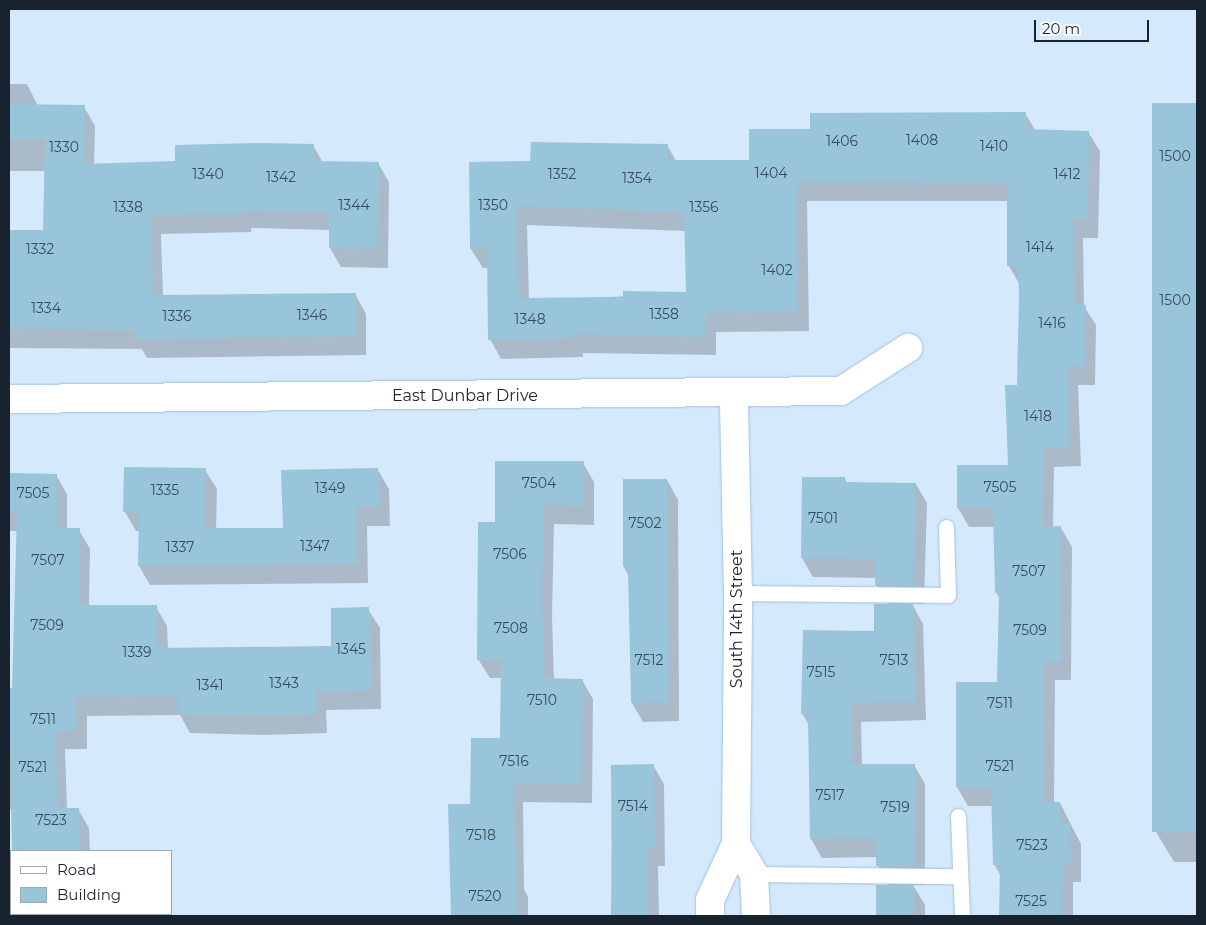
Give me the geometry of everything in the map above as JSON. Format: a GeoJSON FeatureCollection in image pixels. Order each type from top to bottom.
{"type":"FeatureCollection","features":[{"type":"Feature","properties":{"kind":"street","name":"East Dunbar Drive"},"geometry":{"type":"LineString","coordinates":[[9,399],[734,394],[841,391],[908,348]]}},
{"type":"Feature","properties":{"kind":"street","name":"South 14th Street"},"geometry":{"type":"LineString","coordinates":[[710,916],[710,900],[736,844],[738,593],[734,394]]}},
{"type":"Feature","properties":{"kind":"street"},"geometry":{"type":"LineString","coordinates":[[736,844],[754,874],[756,916]]}},
{"type":"Feature","properties":{"kind":"lane"},"geometry":{"type":"LineString","coordinates":[[738,593],[948,595],[946,527]]}},
{"type":"Feature","properties":{"kind":"lane"},"geometry":{"type":"LineString","coordinates":[[958,816],[962,916]]}},
{"type":"Feature","properties":{"kind":"lane"},"geometry":{"type":"LineString","coordinates":[[754,874],[960,876]]}},
{"type":"Feature","properties":{"kind":"building"},"geometry":{"type":"Polygon","coordinates":[[[1152,103],[1197,103],[1197,832],[1152,832],[1152,103]]]}},
{"type":"Feature","properties":{"kind":"building"},"geometry":{"type":"Polygon","coordinates":[[[9,104],[85,105],[84,164],[175,161],[175,145],[261,143],[314,144],[313,161],[379,162],[377,249],[329,248],[329,211],[241,210],[241,214],[151,215],[153,295],[356,293],[356,336],[135,339],[135,330],[9,329],[9,230],[43,230],[45,139],[9,140],[9,104]]]}},
{"type":"Feature","properties":{"kind":"building"},"geometry":{"type":"Polygon","coordinates":[[[1026,112],[1026,129],[1089,131],[1088,219],[1073,219],[1074,304],[1086,305],[1085,366],[1068,366],[1070,447],[1043,448],[1042,527],[1061,526],[1061,661],[1044,661],[1043,725],[1044,802],[1060,802],[1061,823],[1070,823],[1071,863],[1063,864],[1062,916],[999,916],[1000,865],[993,865],[991,787],[956,787],[956,682],[997,682],[999,593],[995,593],[993,508],[957,508],[957,465],[1008,465],[1005,385],[1017,385],[1019,295],[1018,267],[1007,266],[1007,183],[797,182],[798,312],[706,313],[705,337],[572,334],[572,338],[488,340],[487,249],[470,249],[469,162],[530,161],[531,142],[668,144],[668,160],[749,160],[749,129],[810,129],[810,113],[1026,112]],[[517,206],[519,298],[623,297],[623,291],[686,292],[684,212],[517,206]]]}},
{"type":"Feature","properties":{"kind":"building"},"geometry":{"type":"Polygon","coordinates":[[[495,461],[584,461],[584,506],[544,505],[542,596],[545,678],[583,679],[582,784],[513,783],[517,916],[451,916],[448,804],[470,804],[471,738],[500,738],[501,660],[477,660],[478,522],[495,522],[495,461]]]}},
{"type":"Feature","properties":{"kind":"building"},"geometry":{"type":"Polygon","coordinates":[[[124,467],[206,468],[205,528],[283,528],[281,470],[378,468],[379,507],[356,507],[358,564],[138,566],[139,513],[123,512],[124,467]]]}},
{"type":"Feature","properties":{"kind":"building"},"geometry":{"type":"Polygon","coordinates":[[[9,473],[57,474],[57,528],[80,528],[79,605],[157,605],[158,648],[331,646],[331,608],[369,607],[371,690],[316,691],[316,714],[253,716],[178,714],[178,696],[76,697],[76,730],[55,731],[58,808],[79,808],[80,850],[12,850],[9,688],[12,688],[17,512],[9,512],[9,473]]]}},
{"type":"Feature","properties":{"kind":"building"},"geometry":{"type":"Polygon","coordinates":[[[802,477],[845,477],[845,482],[916,483],[913,585],[875,585],[876,559],[801,558],[802,477]]]}},
{"type":"Feature","properties":{"kind":"building"},"geometry":{"type":"Polygon","coordinates":[[[623,479],[667,479],[669,702],[631,703],[628,567],[623,567],[623,479]]]}},
{"type":"Feature","properties":{"kind":"building"},"geometry":{"type":"Polygon","coordinates":[[[874,604],[913,604],[915,702],[851,703],[851,764],[915,764],[914,866],[876,866],[876,838],[810,839],[808,714],[801,714],[803,630],[874,631],[874,604]]]}},
{"type":"Feature","properties":{"kind":"building"},"geometry":{"type":"Polygon","coordinates":[[[654,764],[655,847],[648,847],[648,916],[612,916],[611,765],[654,764]]]}},
{"type":"Feature","properties":{"kind":"building"},"geometry":{"type":"Polygon","coordinates":[[[876,885],[914,885],[914,916],[876,916],[876,885]]]}}]}
